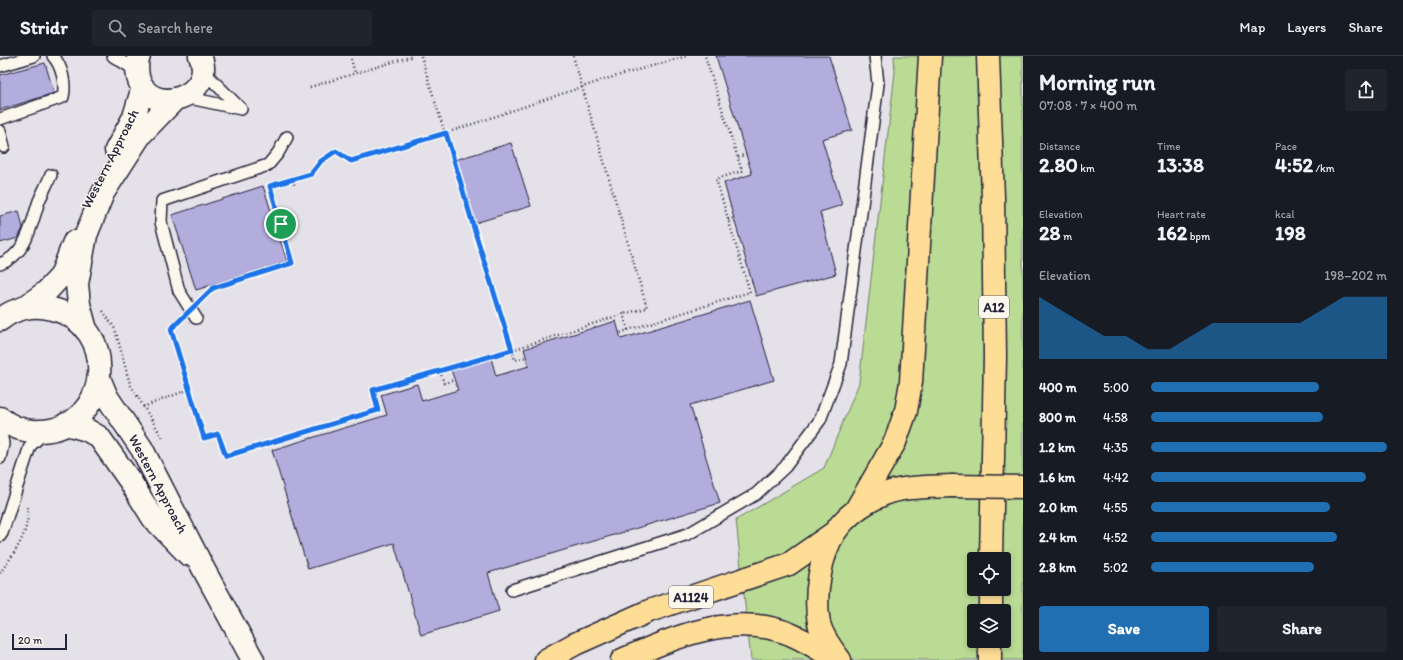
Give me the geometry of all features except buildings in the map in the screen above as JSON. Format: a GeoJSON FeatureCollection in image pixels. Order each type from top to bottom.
{"type":"FeatureCollection","features":[{"type":"Feature","properties":{"kind":"main road"},"geometry":{"type":"LineString","coordinates":[[840,660],[829,646],[820,624],[817,601],[821,567],[835,532],[857,508],[895,442],[906,411],[911,382],[930,56]]}},
{"type":"Feature","properties":{"kind":"main road","name":"A12"},"geometry":{"type":"LineString","coordinates":[[988,56],[993,198],[995,356],[991,552]]}},
{"type":"Feature","properties":{"kind":"main road"},"geometry":{"type":"LineString","coordinates":[[857,508],[883,494],[916,487],[1023,487]]}},
{"type":"Feature","properties":{"kind":"main road","name":"A1124"},"geometry":{"type":"LineString","coordinates":[[546,660],[575,644],[649,611],[789,564],[835,532]]}},
{"type":"Feature","properties":{"kind":"main road","name":"A1124"},"geometry":{"type":"LineString","coordinates":[[622,660],[700,630],[726,625],[760,626],[789,634],[814,646],[835,660]]}},
{"type":"Feature","properties":{"kind":"main road"},"geometry":{"type":"LineString","coordinates":[[990,648],[990,660]]}},
{"type":"Feature","properties":{"kind":"street","name":"Western Approach"},"geometry":{"type":"LineString","coordinates":[[86,330],[77,284],[86,235],[104,193],[141,134],[179,99],[194,90],[200,81],[202,60]]}},
{"type":"Feature","properties":{"kind":"street","name":"Western Approach"},"geometry":{"type":"LineString","coordinates":[[140,71],[153,97],[179,99]]}},
{"type":"Feature","properties":{"kind":"street","name":"Western Approach"},"geometry":{"type":"LineString","coordinates":[[24,308],[46,292],[60,276],[73,244],[88,197],[134,117],[140,71]]}},
{"type":"Feature","properties":{"kind":"street"},"geometry":{"type":"LineString","coordinates":[[0,320],[13,312],[24,308],[36,307],[58,310],[69,315],[86,330],[96,348],[99,358],[99,378],[92,400],[85,410],[66,424],[46,431],[24,430],[14,427],[0,418]]}},
{"type":"Feature","properties":{"kind":"street","name":"Western Approach"},"geometry":{"type":"LineString","coordinates":[[99,378],[107,397],[142,449],[204,570],[253,660]]}},
{"type":"Feature","properties":{"kind":"street","name":"Western Approach"},"geometry":{"type":"LineString","coordinates":[[66,424],[87,430],[99,437],[130,481],[153,518],[204,570],[265,660]]}},
{"type":"Feature","properties":{"kind":"lane"},"geometry":{"type":"LineString","coordinates":[[0,66],[34,56]]}},
{"type":"Feature","properties":{"kind":"lane"},"geometry":{"type":"LineString","coordinates":[[0,119],[63,97],[65,88],[58,62],[52,56]]}},
{"type":"Feature","properties":{"kind":"lane"},"geometry":{"type":"LineString","coordinates":[[113,56],[140,71]]}},
{"type":"Feature","properties":{"kind":"lane"},"geometry":{"type":"LineString","coordinates":[[512,590],[688,534],[756,494],[786,466],[820,420],[841,364],[878,84],[875,56]]}},
{"type":"Feature","properties":{"kind":"lane"},"geometry":{"type":"LineString","coordinates":[[179,99],[241,109],[202,60]]}},
{"type":"Feature","properties":{"kind":"lane"},"geometry":{"type":"LineString","coordinates":[[0,131],[4,147]]}},
{"type":"Feature","properties":{"kind":"lane"},"geometry":{"type":"LineString","coordinates":[[196,318],[179,291],[161,222],[162,201],[268,165],[278,153],[287,137]]}},
{"type":"Feature","properties":{"kind":"lane"},"geometry":{"type":"LineString","coordinates":[[0,264],[6,262],[19,250],[28,238],[40,200],[51,175]]}},
{"type":"Feature","properties":{"kind":"lane"},"geometry":{"type":"LineString","coordinates":[[0,426],[3,444],[0,458]]}},
{"type":"Feature","properties":{"kind":"lane"},"geometry":{"type":"LineString","coordinates":[[0,536],[30,446],[46,431]]}},
{"type":"Feature","properties":{"kind":"path"},"geometry":{"type":"LineString","coordinates":[[310,87],[413,56]]}},
{"type":"Feature","properties":{"kind":"path"},"geometry":{"type":"LineString","coordinates":[[421,56],[515,360],[527,357]]}},
{"type":"Feature","properties":{"kind":"path"},"geometry":{"type":"LineString","coordinates":[[573,56],[582,87],[647,308],[623,314],[512,350],[373,390],[378,410],[226,456],[218,434],[204,438],[171,329],[213,288],[292,263],[270,186],[311,174],[321,161],[336,151],[351,161],[446,133],[582,87],[687,56]]}},
{"type":"Feature","properties":{"kind":"path"},"geometry":{"type":"LineString","coordinates":[[620,333],[750,292],[716,179],[742,171],[706,56]]}},
{"type":"Feature","properties":{"kind":"path"},"geometry":{"type":"LineString","coordinates":[[351,59],[355,73]]}},
{"type":"Feature","properties":{"kind":"path"},"geometry":{"type":"LineString","coordinates":[[738,157],[746,154]]}},
{"type":"Feature","properties":{"kind":"path"},"geometry":{"type":"LineString","coordinates":[[292,180],[294,186]]}},
{"type":"Feature","properties":{"kind":"path"},"geometry":{"type":"LineString","coordinates":[[728,220],[734,218]]}},
{"type":"Feature","properties":{"kind":"path"},"geometry":{"type":"LineString","coordinates":[[744,273],[749,271]]}},
{"type":"Feature","properties":{"kind":"path"},"geometry":{"type":"LineString","coordinates":[[749,289],[754,288]]}},
{"type":"Feature","properties":{"kind":"path"},"geometry":{"type":"LineString","coordinates":[[623,314],[628,330]]}},
{"type":"Feature","properties":{"kind":"path"},"geometry":{"type":"LineString","coordinates":[[440,371],[444,383],[455,380]]}},
{"type":"Feature","properties":{"kind":"path"},"geometry":{"type":"LineString","coordinates":[[144,407],[190,389]]}},
{"type":"Feature","properties":{"kind":"green space"},"geometry":{"type":"Polygon","coordinates":[[[894,56],[1023,56],[1023,660],[751,660],[736,520],[824,468],[859,383],[895,72],[894,56]]]}},
{"type":"Feature","properties":{"kind":"route"},"geometry":{"type":"LineString","coordinates":[[446,133],[512,350],[373,390],[378,410],[226,456],[218,434],[204,438],[171,329],[213,288],[292,263],[281,224],[270,186],[311,174],[321,161],[336,151],[351,161],[446,133]]}}]}
